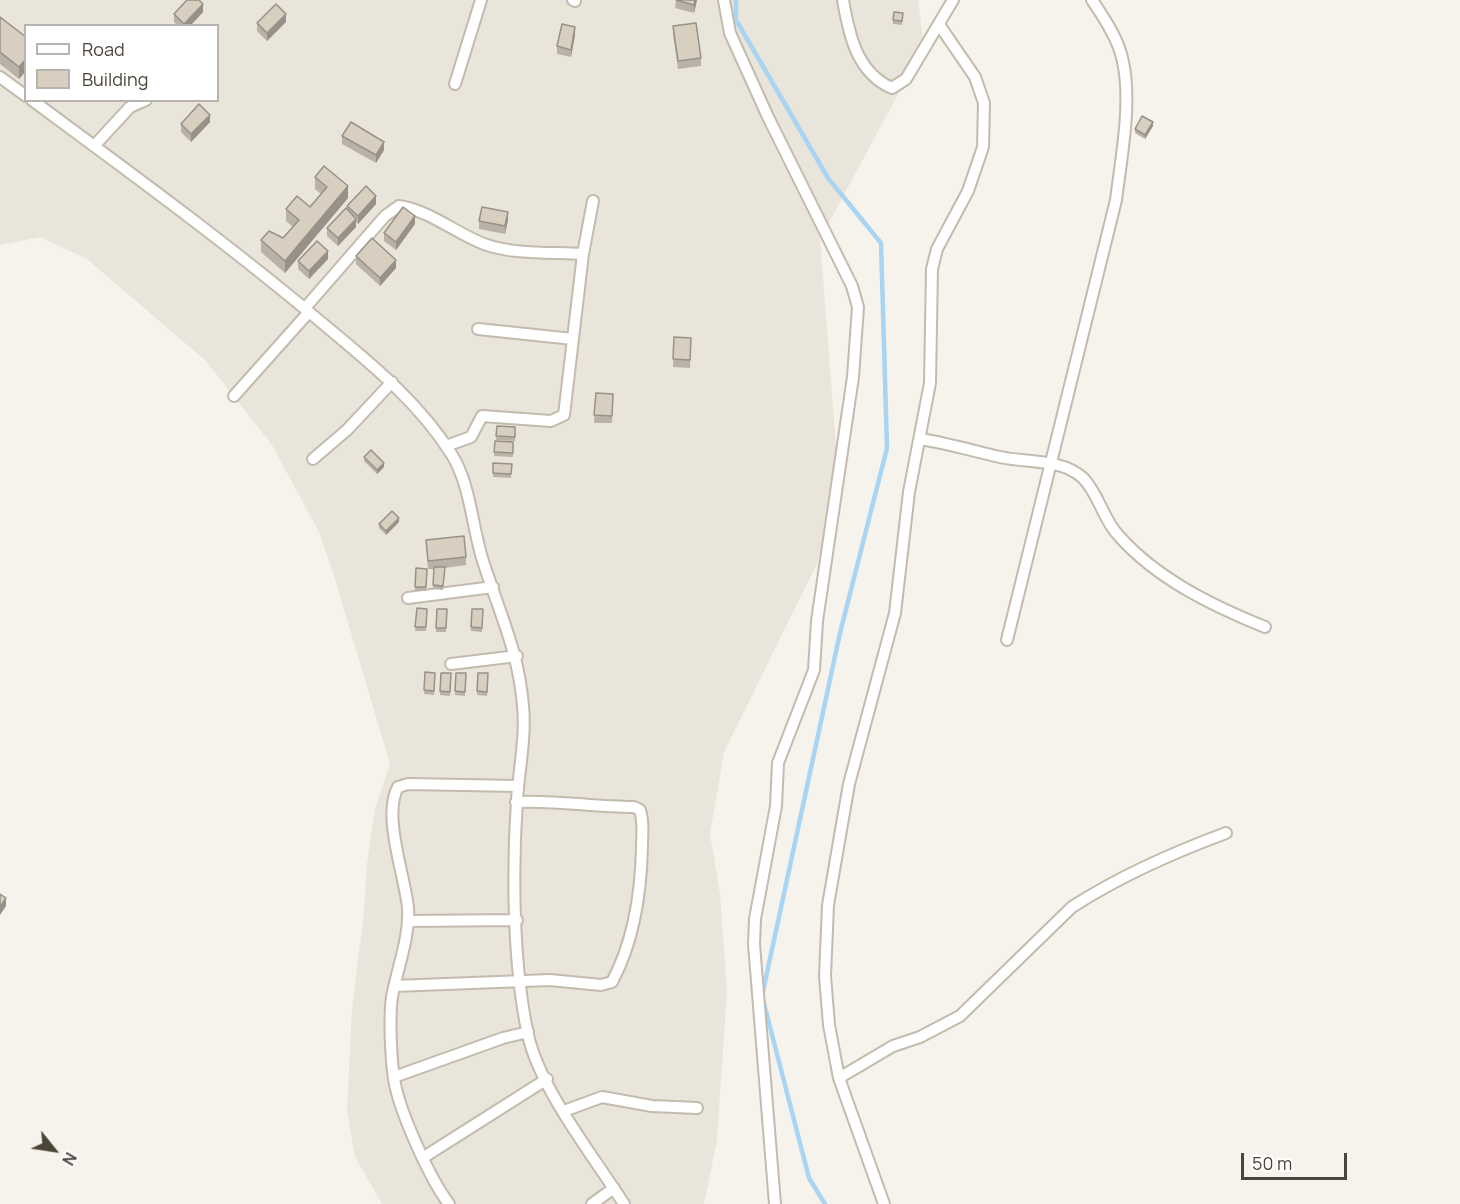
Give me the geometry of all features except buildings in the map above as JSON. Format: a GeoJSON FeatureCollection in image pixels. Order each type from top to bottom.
{"type":"FeatureCollection","features":[{"type":"Feature","properties":{"kind":"street"},"geometry":{"type":"LineString","coordinates":[[455,84],[481,0]]}},
{"type":"Feature","properties":{"kind":"street"},"geometry":{"type":"LineString","coordinates":[[724,0],[730,33],[768,117],[852,286],[858,307],[853,377],[817,621],[814,670],[778,763],[777,806],[755,919],[754,944],[775,1204]]}},
{"type":"Feature","properties":{"kind":"street"},"geometry":{"type":"LineString","coordinates":[[843,0],[850,36],[861,61],[876,81],[892,88],[906,79],[940,26],[953,0]]}},
{"type":"Feature","properties":{"kind":"street"},"geometry":{"type":"LineString","coordinates":[[1006,640],[1116,200],[1126,127],[1123,62],[1107,22],[1092,0]]}},
{"type":"Feature","properties":{"kind":"street"},"geometry":{"type":"LineString","coordinates":[[884,1204],[839,1078],[829,1026],[825,976],[828,905],[849,784],[895,614],[909,492],[930,383],[932,269],[944,231],[968,191],[983,147],[984,103],[975,77],[940,26]]}},
{"type":"Feature","properties":{"kind":"street"},"geometry":{"type":"LineString","coordinates":[[0,77],[24,95]]}},
{"type":"Feature","properties":{"kind":"street"},"geometry":{"type":"LineString","coordinates":[[35,102],[188,216],[307,310],[392,382],[432,426],[454,459],[462,479],[482,557],[517,656],[524,709],[516,802],[517,920],[521,980],[528,1032],[538,1063],[564,1111],[624,1204]]}},
{"type":"Feature","properties":{"kind":"street"},"geometry":{"type":"LineString","coordinates":[[94,146],[130,107],[141,102]]}},
{"type":"Feature","properties":{"kind":"street"},"geometry":{"type":"LineString","coordinates":[[446,446],[471,437],[482,416],[559,419],[564,415],[583,254],[593,201]]}},
{"type":"Feature","properties":{"kind":"street"},"geometry":{"type":"LineString","coordinates":[[234,396],[307,310],[340,265],[385,216],[399,206],[418,210],[485,245],[508,249],[583,254]]}},
{"type":"Feature","properties":{"kind":"street"},"geometry":{"type":"LineString","coordinates":[[478,328],[573,339]]}},
{"type":"Feature","properties":{"kind":"street"},"geometry":{"type":"LineString","coordinates":[[313,459],[347,430],[392,382]]}},
{"type":"Feature","properties":{"kind":"street"},"geometry":{"type":"LineString","coordinates":[[920,439],[1002,458],[1050,463],[1082,478],[1119,537],[1154,567],[1214,607],[1265,627]]}},
{"type":"Feature","properties":{"kind":"street"},"geometry":{"type":"LineString","coordinates":[[408,598],[493,587]]}},
{"type":"Feature","properties":{"kind":"street"},"geometry":{"type":"LineString","coordinates":[[451,664],[517,656]]}},
{"type":"Feature","properties":{"kind":"street"},"geometry":{"type":"LineString","coordinates":[[449,1204],[424,1157],[398,1094],[394,1077],[391,1022],[394,986],[408,921],[395,832],[393,796],[398,787],[408,784],[518,786]]}},
{"type":"Feature","properties":{"kind":"street"},"geometry":{"type":"LineString","coordinates":[[394,986],[521,980],[601,985],[612,982],[618,970],[641,893],[642,817],[640,810],[634,807],[590,806],[554,800],[516,802]]}},
{"type":"Feature","properties":{"kind":"street"},"geometry":{"type":"LineString","coordinates":[[839,1078],[893,1046],[920,1037],[960,1016],[1072,907],[1089,896],[1168,855],[1226,833]]}},
{"type":"Feature","properties":{"kind":"street"},"geometry":{"type":"LineString","coordinates":[[408,921],[517,920]]}},
{"type":"Feature","properties":{"kind":"street"},"geometry":{"type":"LineString","coordinates":[[394,1077],[504,1038],[528,1032]]}},
{"type":"Feature","properties":{"kind":"street"},"geometry":{"type":"LineString","coordinates":[[424,1157],[547,1079]]}},
{"type":"Feature","properties":{"kind":"street"},"geometry":{"type":"LineString","coordinates":[[564,1111],[602,1097],[652,1106],[697,1108]]}},
{"type":"Feature","properties":{"kind":"street"},"geometry":{"type":"LineString","coordinates":[[592,1204],[614,1188]]}},
{"type":"Feature","properties":{"kind":"shaded area"},"geometry":{"type":"Polygon","coordinates":[[[0,0],[918,0],[924,46],[820,239],[837,458],[832,510],[817,564],[724,752],[710,834],[720,894],[727,991],[717,1140],[704,1204],[383,1204],[381,1202],[355,1157],[347,1111],[352,1008],[364,912],[367,864],[375,809],[390,764],[319,532],[272,445],[206,361],[87,259],[40,237],[0,245],[0,0]]]}},
{"type":"Feature","properties":{"kind":"waterway"},"geometry":{"type":"LineString","coordinates":[[736,0],[736,20],[828,178],[881,243],[887,448],[840,633],[762,996],[809,1178],[825,1204]]}}]}
